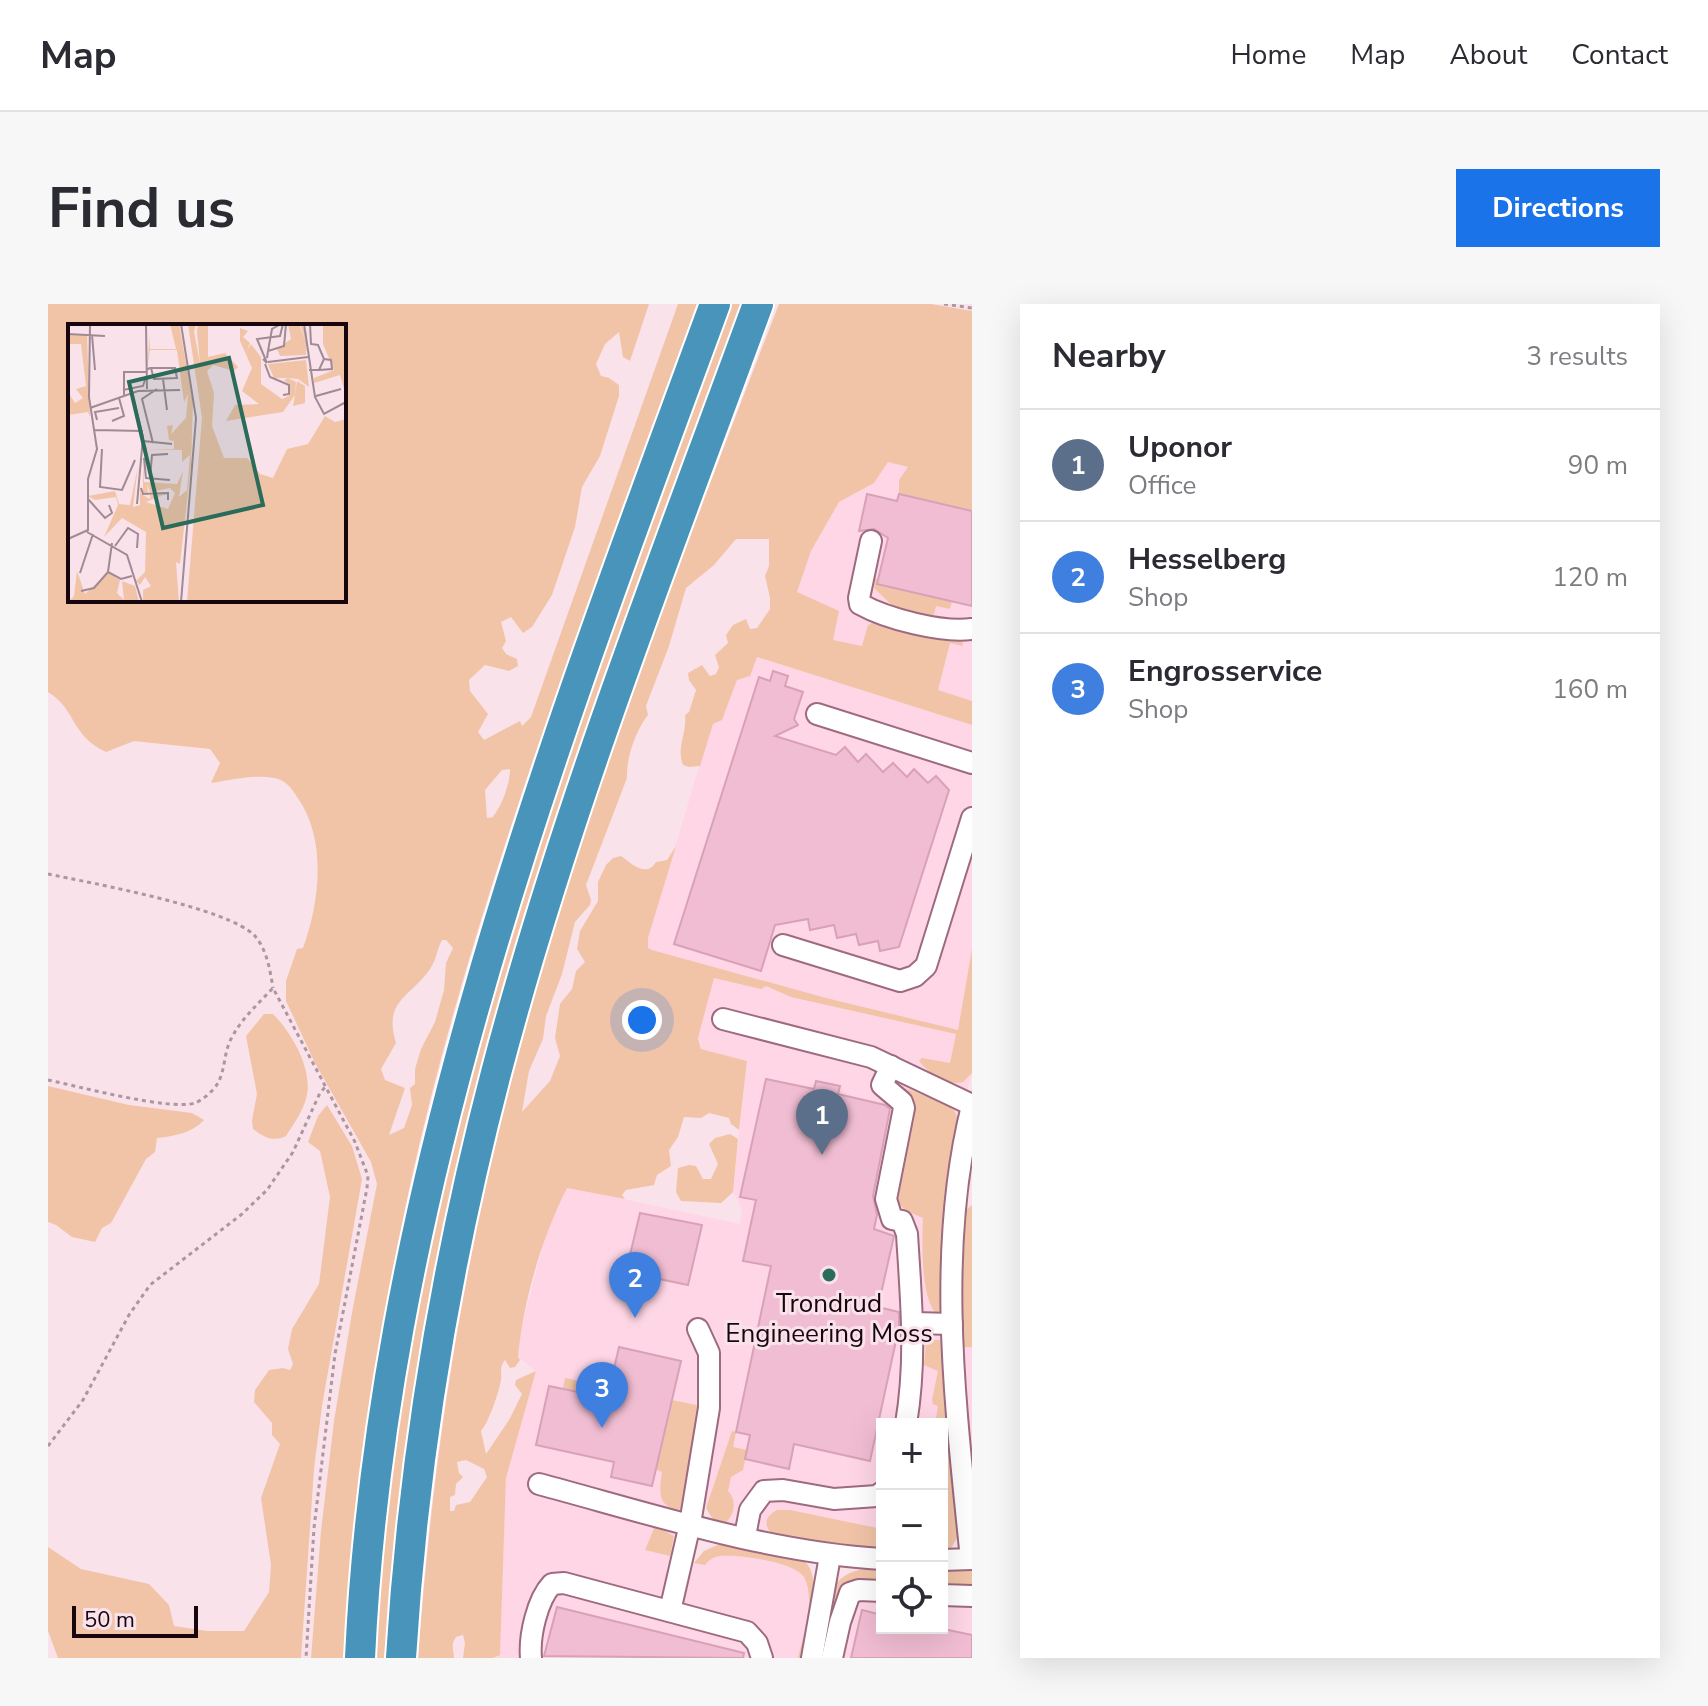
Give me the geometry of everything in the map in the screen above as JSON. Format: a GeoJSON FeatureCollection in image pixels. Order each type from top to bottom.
{"type":"FeatureCollection","features":[{"type":"Feature","properties":{"kind":"highway"},"geometry":{"type":"LineString","coordinates":[[360,1658],[383,1431],[414,1248],[442,1123],[490,949],[551,759],[715,304]]}},
{"type":"Feature","properties":{"kind":"highway"},"geometry":{"type":"LineString","coordinates":[[401,1658],[419,1465],[441,1323],[496,1072],[541,917],[610,710],[758,304]]}},
{"type":"Feature","properties":{"kind":"street"},"geometry":{"type":"LineString","coordinates":[[871,541],[860,604],[886,616],[947,629],[972,629]]}},
{"type":"Feature","properties":{"kind":"street"},"geometry":{"type":"LineString","coordinates":[[817,714],[972,763]]}},
{"type":"Feature","properties":{"kind":"street"},"geometry":{"type":"LineString","coordinates":[[783,945],[900,981],[915,976],[926,966],[972,818]]}},
{"type":"Feature","properties":{"kind":"street"},"geometry":{"type":"LineString","coordinates":[[723,1019],[871,1057],[972,1105],[963,1143],[964,1195],[952,1240],[952,1324],[967,1470],[972,1559],[948,1560]]}},
{"type":"Feature","properties":{"kind":"street"},"geometry":{"type":"LineString","coordinates":[[891,1066],[882,1085],[902,1102],[904,1108],[886,1199],[892,1219],[902,1221],[907,1234],[914,1323],[907,1418]]}},
{"type":"Feature","properties":{"kind":"street"},"geometry":{"type":"LineString","coordinates":[[914,1323],[952,1324]]}},
{"type":"Feature","properties":{"kind":"street"},"geometry":{"type":"LineString","coordinates":[[670,1611],[690,1524],[709,1408],[709,1353],[698,1329]]}},
{"type":"Feature","properties":{"kind":"street"},"geometry":{"type":"LineString","coordinates":[[539,1484],[690,1524],[830,1556],[876,1559]]}},
{"type":"Feature","properties":{"kind":"street"},"geometry":{"type":"LineString","coordinates":[[745,1536],[750,1510],[764,1491],[783,1490],[834,1499],[876,1496]]}},
{"type":"Feature","properties":{"kind":"street"},"geometry":{"type":"LineString","coordinates":[[812,1658],[830,1556]]}},
{"type":"Feature","properties":{"kind":"street"},"geometry":{"type":"LineString","coordinates":[[531,1658],[532,1638],[544,1592],[552,1584],[564,1583],[747,1632],[757,1643],[762,1658]]}},
{"type":"Feature","properties":{"kind":"street"},"geometry":{"type":"LineString","coordinates":[[832,1658],[850,1593],[876,1591]]}},
{"type":"Feature","properties":{"kind":"street"},"geometry":{"type":"LineString","coordinates":[[948,1595],[972,1596]]}},
{"type":"Feature","properties":{"kind":"path"},"geometry":{"type":"LineString","coordinates":[[944,304],[972,308]]}},
{"type":"Feature","properties":{"kind":"path"},"geometry":{"type":"LineString","coordinates":[[48,874],[170,902],[231,920],[256,938],[267,957],[273,988],[355,1142],[368,1176],[335,1354],[314,1528],[306,1658]]}},
{"type":"Feature","properties":{"kind":"path"},"geometry":{"type":"LineString","coordinates":[[48,1080],[142,1099],[174,1104],[195,1103],[218,1083],[229,1043],[241,1022],[273,988]]}},
{"type":"Feature","properties":{"kind":"path"},"geometry":{"type":"LineString","coordinates":[[48,1446],[83,1400],[129,1315],[150,1285],[242,1214],[267,1190],[293,1152],[325,1087]]}},
{"type":"Feature","properties":{"kind":"shaded area"},"geometry":{"type":"Polygon","coordinates":[[[48,304],[649,304],[630,361],[623,357],[619,332],[605,344],[596,364],[601,376],[619,385],[619,396],[600,456],[582,487],[575,527],[552,595],[532,627],[523,633],[511,617],[501,622],[506,641],[502,648],[506,654],[517,659],[518,666],[509,671],[485,665],[469,680],[470,691],[488,714],[478,732],[484,740],[520,721],[522,726],[531,717],[678,304],[697,304],[520,798],[436,1077],[397,1248],[377,1364],[354,1540],[344,1658],[311,1658],[334,1421],[377,1184],[371,1162],[315,1063],[286,1001],[286,981],[297,949],[303,948],[313,911],[318,871],[313,831],[307,813],[281,780],[259,777],[211,783],[220,763],[210,749],[134,741],[106,752],[86,738],[57,699],[48,692],[48,304]],[[510,769],[502,770],[485,790],[487,818],[493,817],[502,800],[510,769]],[[442,940],[432,966],[401,1001],[393,1017],[396,1043],[381,1069],[385,1080],[405,1088],[389,1135],[404,1128],[412,1105],[410,1088],[415,1084],[415,1069],[435,1022],[444,990],[446,963],[453,948],[442,940]]]}},
{"type":"Feature","properties":{"kind":"shaded area"},"geometry":{"type":"Polygon","coordinates":[[[727,304],[746,304],[537,891],[389,1658],[372,1658],[382,1535],[406,1355],[448,1147],[536,840],[727,304]]]}},
{"type":"Feature","properties":{"kind":"shaded area"},"geometry":{"type":"Polygon","coordinates":[[[779,304],[931,304],[972,311],[972,511],[899,494],[899,480],[908,467],[888,462],[874,483],[839,502],[811,551],[797,592],[839,611],[833,640],[862,646],[868,625],[878,620],[962,639],[963,646],[950,643],[938,690],[972,701],[972,725],[757,657],[750,676],[737,680],[722,720],[713,724],[700,766],[683,765],[681,752],[685,715],[689,712],[696,690],[688,673],[702,665],[710,676],[716,674],[719,667],[715,655],[728,643],[726,635],[733,625],[746,619],[750,629],[757,628],[770,609],[765,576],[769,566],[769,539],[736,539],[714,565],[686,588],[669,646],[646,706],[648,715],[633,745],[627,778],[586,885],[590,905],[575,922],[562,974],[546,1016],[543,1039],[529,1071],[522,1112],[550,1081],[560,1056],[555,1038],[560,1004],[572,989],[576,971],[585,962],[577,949],[580,931],[598,901],[598,882],[606,865],[613,858],[621,856],[634,866],[648,869],[656,862],[667,860],[676,846],[648,938],[648,948],[652,950],[826,998],[958,1030],[972,949],[972,1073],[963,1082],[944,1081],[919,1061],[922,1058],[950,1063],[956,1034],[791,997],[766,986],[761,989],[714,978],[698,1038],[701,1049],[747,1061],[739,1130],[729,1118],[709,1113],[701,1118],[684,1117],[678,1137],[669,1150],[671,1166],[657,1175],[654,1185],[626,1190],[622,1195],[625,1199],[567,1188],[535,1270],[524,1314],[520,1360],[510,1368],[505,1360],[503,1363],[496,1399],[481,1431],[486,1454],[522,1394],[515,1385],[516,1380],[536,1371],[506,1478],[500,1655],[493,1658],[463,1658],[463,1635],[454,1640],[454,1658],[418,1658],[438,1460],[458,1329],[483,1199],[526,1028],[556,923],[625,715],[779,304]],[[466,1460],[457,1462],[463,1477],[456,1484],[455,1495],[450,1497],[450,1511],[454,1511],[456,1505],[470,1502],[487,1477],[484,1469],[466,1460]]]}},
{"type":"Feature","properties":{"kind":"shaded area"},"geometry":{"type":"Polygon","coordinates":[[[888,462],[972,484],[972,701],[862,667],[832,640],[797,592],[811,551],[839,502],[874,483],[888,462]]]}},
{"type":"Feature","properties":{"kind":"shaded area"},"geometry":{"type":"Polygon","coordinates":[[[875,578],[878,584],[952,601],[950,609],[936,606],[933,619],[899,612],[874,588],[875,578]]]}},
{"type":"Feature","properties":{"kind":"shaded area"},"geometry":{"type":"Polygon","coordinates":[[[757,657],[972,725],[972,1073],[959,1121],[949,1186],[959,1535],[948,1550],[948,1418],[876,1418],[876,1553],[845,1551],[723,1525],[708,1512],[704,1492],[686,1509],[670,1556],[666,1572],[690,1577],[694,1563],[714,1545],[803,1560],[811,1571],[804,1658],[493,1658],[500,1655],[506,1478],[536,1371],[518,1357],[520,1333],[549,1223],[567,1187],[740,1224],[742,1209],[733,1192],[747,1061],[701,1049],[664,955],[648,948],[648,938],[710,730],[713,724],[722,720],[737,680],[757,657]]]}},
{"type":"Feature","properties":{"kind":"shaded area"},"geometry":{"type":"Polygon","coordinates":[[[264,1014],[273,1014],[288,1032],[305,1066],[307,1079],[308,1091],[301,1111],[286,1136],[277,1139],[253,1129],[252,1120],[257,1094],[246,1036],[264,1014]]]}},
{"type":"Feature","properties":{"kind":"shaded area"},"geometry":{"type":"Polygon","coordinates":[[[897,1085],[946,1104],[954,1110],[959,1121],[949,1186],[947,1314],[939,1316],[928,1298],[925,1285],[923,1218],[907,1211],[893,1199],[897,1085]]]}},
{"type":"Feature","properties":{"kind":"shaded area"},"geometry":{"type":"Polygon","coordinates":[[[48,1086],[129,1105],[192,1113],[204,1120],[183,1133],[157,1138],[155,1152],[146,1159],[111,1223],[102,1228],[95,1242],[72,1237],[48,1222],[48,1086]]]}},
{"type":"Feature","properties":{"kind":"shaded area"},"geometry":{"type":"Polygon","coordinates":[[[327,1105],[352,1146],[362,1179],[322,1406],[314,1469],[301,1658],[58,1658],[48,1631],[48,1547],[81,1569],[149,1584],[169,1605],[174,1626],[207,1631],[244,1631],[269,1592],[271,1565],[261,1498],[280,1444],[272,1435],[272,1423],[254,1402],[255,1390],[269,1370],[290,1370],[293,1364],[288,1349],[292,1329],[319,1284],[330,1197],[320,1151],[308,1142],[318,1116],[327,1105]]]}},
{"type":"Feature","properties":{"kind":"shaded area"},"geometry":{"type":"Polygon","coordinates":[[[730,1134],[738,1139],[733,1192],[721,1203],[681,1201],[676,1192],[678,1168],[696,1166],[703,1179],[711,1179],[718,1164],[709,1144],[715,1138],[730,1134]]]}},
{"type":"Feature","properties":{"kind":"shaded area"},"geometry":{"type":"Polygon","coordinates":[[[972,1205],[972,1347],[964,1347],[960,1224],[962,1213],[972,1205]]]}},
{"type":"Feature","properties":{"kind":"shaded area"},"geometry":{"type":"Polygon","coordinates":[[[941,1340],[948,1346],[959,1535],[948,1550],[948,1418],[936,1418],[938,1406],[932,1400],[938,1371],[924,1365],[926,1344],[941,1340]]]}},
{"type":"Feature","properties":{"kind":"shaded area"},"geometry":{"type":"Polygon","coordinates":[[[964,1347],[972,1347],[972,1464],[966,1368],[964,1347]]]}},
{"type":"Feature","properties":{"kind":"shaded area"},"geometry":{"type":"Polygon","coordinates":[[[565,1378],[701,1406],[686,1509],[665,1504],[660,1487],[662,1472],[655,1469],[667,1411],[563,1388],[565,1378]]]}},
{"type":"Feature","properties":{"kind":"shaded area"},"geometry":{"type":"Polygon","coordinates":[[[732,1431],[736,1432],[733,1447],[747,1450],[743,1470],[731,1477],[728,1491],[733,1500],[733,1509],[723,1525],[712,1518],[706,1508],[732,1431]]]}},
{"type":"Feature","properties":{"kind":"shaded area"},"geometry":{"type":"Polygon","coordinates":[[[777,1510],[790,1510],[876,1528],[876,1552],[774,1536],[766,1522],[777,1510]]]}},
{"type":"Feature","properties":{"kind":"shaded area"},"geometry":{"type":"Polygon","coordinates":[[[655,1526],[674,1536],[670,1556],[645,1550],[655,1526]]]}},
{"type":"Feature","properties":{"kind":"shaded area"},"geometry":{"type":"Polygon","coordinates":[[[723,1543],[787,1554],[803,1560],[810,1568],[814,1592],[804,1658],[798,1658],[809,1606],[804,1577],[778,1563],[739,1556],[720,1556],[705,1565],[694,1563],[704,1551],[723,1543]]]}},
{"type":"Feature","properties":{"kind":"shaded area"},"geometry":{"type":"Polygon","coordinates":[[[876,1568],[876,1634],[948,1634],[948,1569],[972,1568],[972,1658],[819,1658],[839,1580],[861,1569],[876,1568]]]}},
{"type":"Feature","properties":{"kind":"shaded area"},"geometry":{"type":"Polygon","coordinates":[[[876,1568],[876,1584],[857,1583],[826,1658],[819,1658],[834,1586],[844,1576],[876,1568]]]}},
{"type":"Feature","properties":{"kind":"shaded area"},"geometry":{"type":"Polygon","coordinates":[[[972,1568],[972,1585],[948,1583],[948,1569],[972,1568]]]}},
{"type":"Feature","properties":{"kind":"building"},"geometry":{"type":"Polygon","coordinates":[[[867,494],[897,501],[899,494],[972,511],[972,606],[877,584],[888,538],[874,529],[859,531],[867,494]]]}},
{"type":"Feature","properties":{"kind":"building"},"geometry":{"type":"Polygon","coordinates":[[[773,671],[788,676],[785,686],[803,692],[794,719],[798,725],[775,736],[836,755],[845,747],[858,762],[866,754],[883,772],[893,763],[907,777],[914,769],[928,783],[936,776],[949,790],[899,947],[880,951],[878,941],[859,945],[856,934],[837,938],[834,925],[810,930],[808,919],[775,925],[761,971],[674,944],[759,677],[770,681],[773,671]]]}},
{"type":"Feature","properties":{"kind":"building","name":"Trondrud Engineering Moss"},"geometry":{"type":"Polygon","coordinates":[[[766,1079],[814,1089],[816,1081],[840,1086],[838,1094],[885,1105],[890,1109],[873,1196],[877,1215],[874,1229],[894,1236],[878,1307],[899,1312],[899,1327],[879,1418],[876,1418],[870,1461],[794,1444],[789,1469],[745,1459],[750,1435],[736,1432],[771,1266],[743,1261],[756,1200],[740,1197],[766,1079]]]}},
{"type":"Feature","properties":{"kind":"building"},"geometry":{"type":"Polygon","coordinates":[[[640,1213],[702,1225],[688,1285],[645,1276],[649,1259],[630,1255],[640,1213]]]}},
{"type":"Feature","properties":{"kind":"building"},"geometry":{"type":"Polygon","coordinates":[[[619,1347],[681,1361],[652,1486],[611,1477],[614,1462],[536,1445],[549,1386],[607,1398],[619,1347]]]}},
{"type":"Feature","properties":{"kind":"building"},"geometry":{"type":"Polygon","coordinates":[[[557,1607],[744,1653],[743,1658],[544,1656],[557,1607]]]}},
{"type":"Feature","properties":{"kind":"building"},"geometry":{"type":"Polygon","coordinates":[[[862,1610],[876,1614],[876,1634],[948,1634],[948,1630],[972,1635],[972,1658],[851,1658],[862,1610]]]}},
{"type":"Feature","properties":{"kind":"place","name":"Uponor"},"geometry":{"type":"Point","coordinates":[822,1155]}},
{"type":"Feature","properties":{"kind":"place","name":"Trondrud Engineering Moss"},"geometry":{"type":"Point","coordinates":[829,1275]}},
{"type":"Feature","properties":{"kind":"place","name":"Hesselberg"},"geometry":{"type":"Point","coordinates":[635,1318]}},
{"type":"Feature","properties":{"kind":"place","name":"Engrosservice"},"geometry":{"type":"Point","coordinates":[602,1428]}}]}
